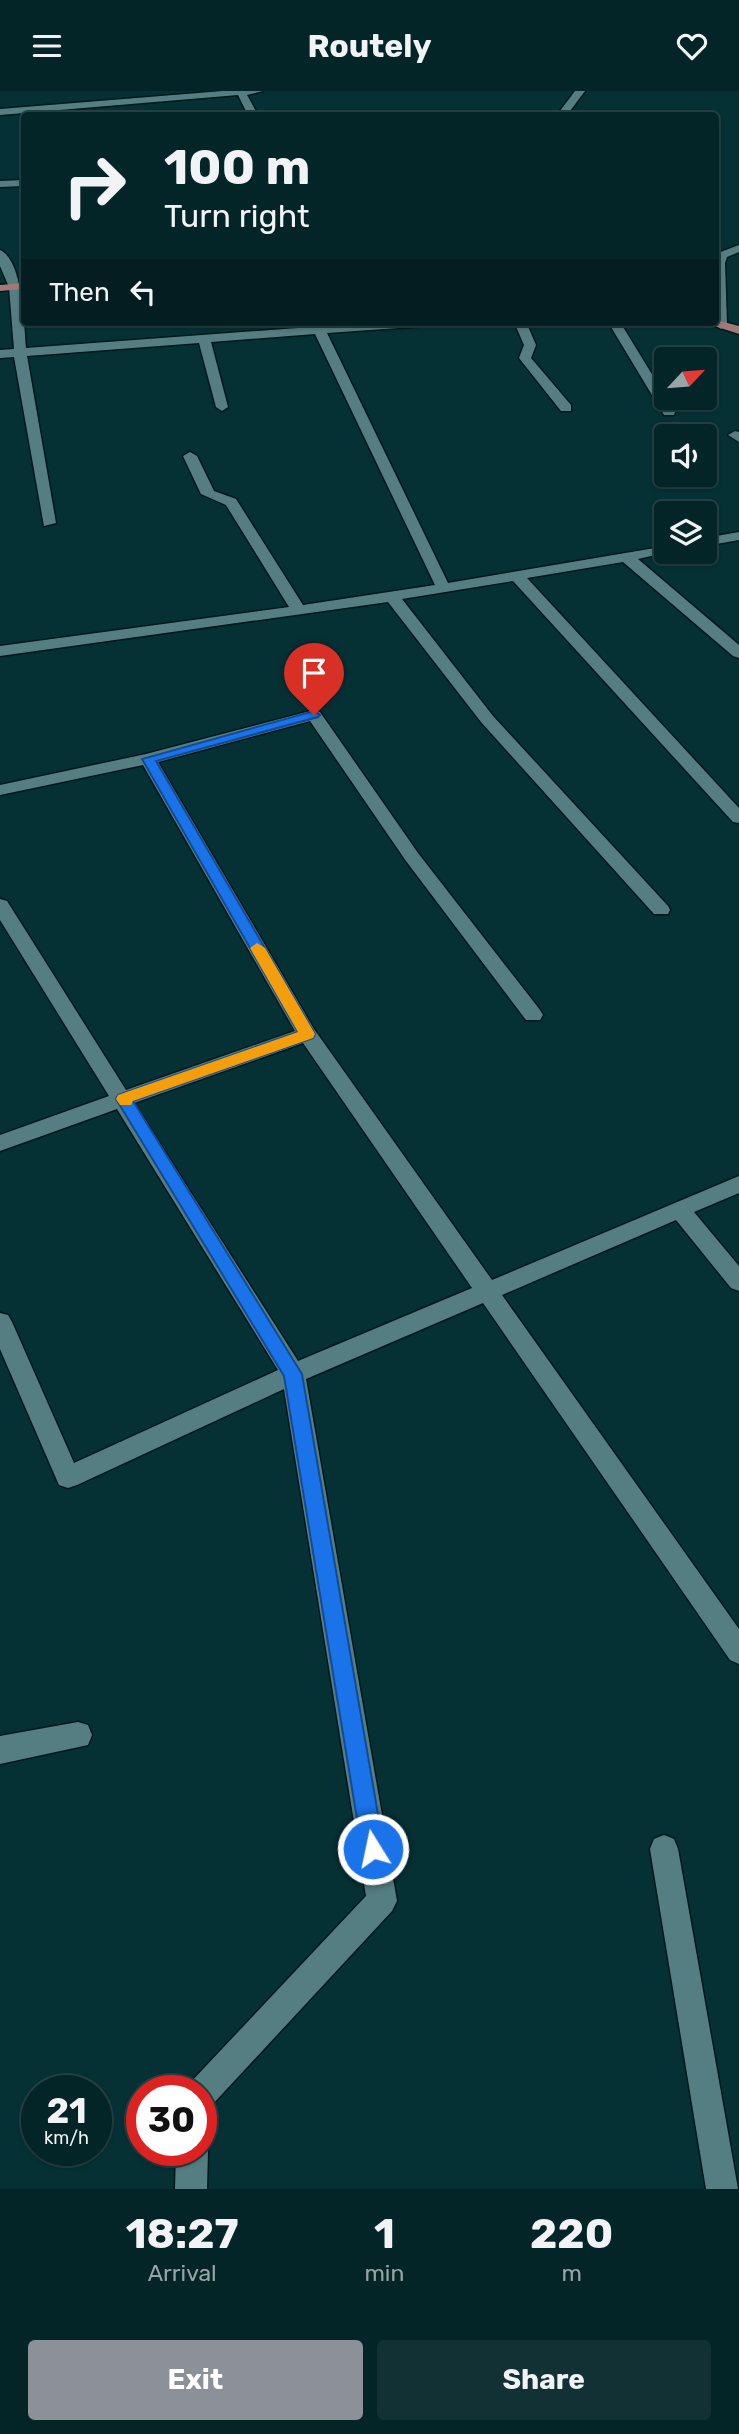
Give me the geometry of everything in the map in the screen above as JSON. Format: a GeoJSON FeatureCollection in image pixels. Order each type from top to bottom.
{"type":"FeatureCollection","features":[{"type":"Feature","properties":{"kind":"main road"},"geometry":{"type":"LineString","coordinates":[[0,288],[20,286]]}},
{"type":"Feature","properties":{"kind":"main road"},"geometry":{"type":"LineString","coordinates":[[720,318],[739,330]]}},
{"type":"Feature","properties":{"kind":"street"},"geometry":{"type":"LineString","coordinates":[[0,111],[258,91]]}},
{"type":"Feature","properties":{"kind":"street"},"geometry":{"type":"LineString","coordinates":[[564,112],[580,91]]}},
{"type":"Feature","properties":{"kind":"street"},"geometry":{"type":"LineString","coordinates":[[241,93],[251,112]]}},
{"type":"Feature","properties":{"kind":"street"},"geometry":{"type":"LineString","coordinates":[[0,184],[21,183]]}},
{"type":"Feature","properties":{"kind":"street"},"geometry":{"type":"LineString","coordinates":[[720,318],[719,263],[722,255],[739,248]]}},
{"type":"Feature","properties":{"kind":"street"},"geometry":{"type":"LineString","coordinates":[[0,253],[20,286],[20,353],[48,523]]}},
{"type":"Feature","properties":{"kind":"street"},"geometry":{"type":"LineString","coordinates":[[0,354],[204,339],[257,328],[319,330],[373,326]]}},
{"type":"Feature","properties":{"kind":"street"},"geometry":{"type":"LineString","coordinates":[[522,326],[530,345],[525,358],[566,408]]}},
{"type":"Feature","properties":{"kind":"street"},"geometry":{"type":"LineString","coordinates":[[616,326],[669,412]]}},
{"type":"Feature","properties":{"kind":"street"},"geometry":{"type":"LineString","coordinates":[[319,330],[444,589]]}},
{"type":"Feature","properties":{"kind":"street"},"geometry":{"type":"LineString","coordinates":[[204,339],[222,407]]}},
{"type":"Feature","properties":{"kind":"street"},"geometry":{"type":"LineString","coordinates":[[190,456],[208,494],[231,502],[299,611]]}},
{"type":"Feature","properties":{"kind":"street"},"geometry":{"type":"LineString","coordinates":[[717,540],[739,536]]}},
{"type":"Feature","properties":{"kind":"street"},"geometry":{"type":"LineString","coordinates":[[0,651],[392,597],[654,552]]}},
{"type":"Feature","properties":{"kind":"street"},"geometry":{"type":"LineString","coordinates":[[626,557],[739,653]]}},
{"type":"Feature","properties":{"kind":"street"},"geometry":{"type":"LineString","coordinates":[[516,576],[739,818]]}},
{"type":"Feature","properties":{"kind":"street"},"geometry":{"type":"LineString","coordinates":[[392,597],[478,708],[661,910]]}},
{"type":"Feature","properties":{"kind":"street"},"geometry":{"type":"LineString","coordinates":[[0,790],[148,759],[314,715],[412,856],[533,1015]]}},
{"type":"Feature","properties":{"kind":"street"},"geometry":{"type":"LineString","coordinates":[[148,759],[307,1034],[739,1651]]}},
{"type":"Feature","properties":{"kind":"street"},"geometry":{"type":"LineString","coordinates":[[0,905],[124,1099],[293,1374],[382,1902],[217,2077]]}},
{"type":"Feature","properties":{"kind":"street"},"geometry":{"type":"LineString","coordinates":[[0,1143],[307,1034]]}},
{"type":"Feature","properties":{"kind":"street"},"geometry":{"type":"LineString","coordinates":[[0,1322],[68,1478],[293,1374],[739,1184]]}},
{"type":"Feature","properties":{"kind":"street"},"geometry":{"type":"LineString","coordinates":[[679,1209],[739,1282]]}},
{"type":"Feature","properties":{"kind":"street"},"geometry":{"type":"LineString","coordinates":[[0,1750],[78,1735]]}},
{"type":"Feature","properties":{"kind":"street"},"geometry":{"type":"LineString","coordinates":[[664,1849],[722,2189]]}},
{"type":"Feature","properties":{"kind":"street"},"geometry":{"type":"LineString","coordinates":[[191,2189],[192,2166]]}},
{"type":"Feature","properties":{"kind":"slow traffic"},"geometry":{"type":"LineString","coordinates":[[125,1101],[124,1099],[307,1034],[257,948]]}},
{"type":"Feature","properties":{"kind":"route"},"geometry":{"type":"LineString","coordinates":[[314,715],[148,759],[307,1034],[124,1099],[293,1374],[373,1849]]}}]}
